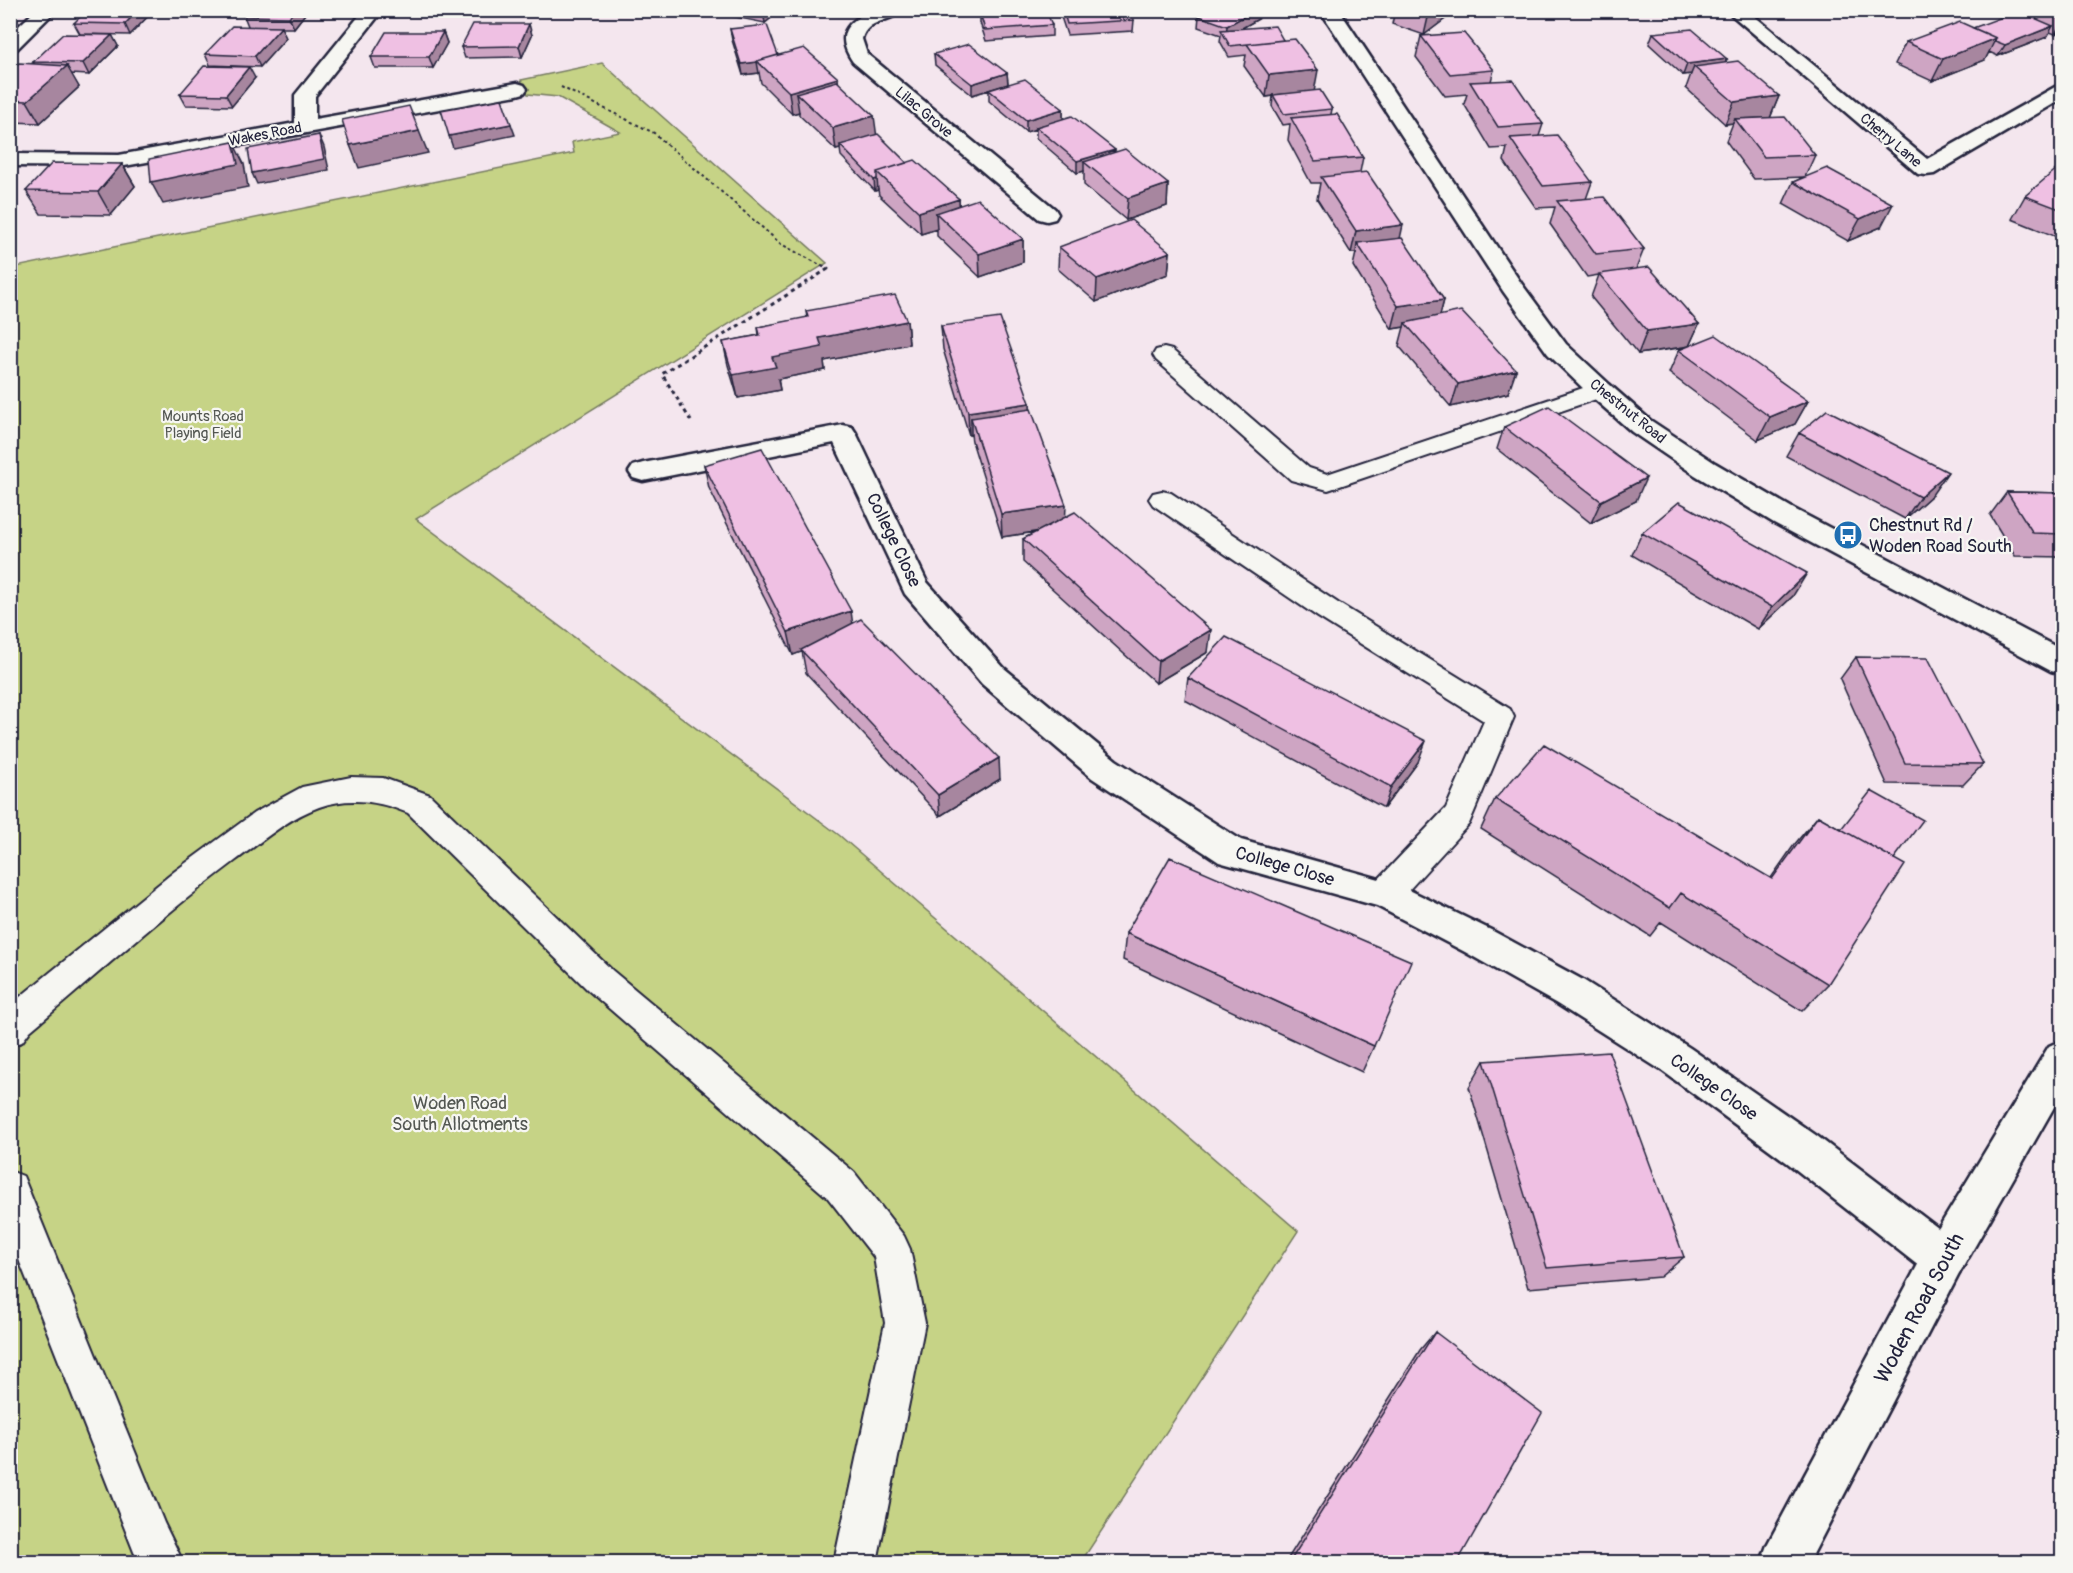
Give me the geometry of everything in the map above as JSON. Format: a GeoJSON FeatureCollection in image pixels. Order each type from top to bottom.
{"type":"FeatureCollection","features":[{"type":"Feature","properties":{"kind":"street"},"geometry":{"type":"LineString","coordinates":[[10,45],[47,10]]}},
{"type":"Feature","properties":{"kind":"street"},"geometry":{"type":"LineString","coordinates":[[305,127],[304,95],[374,10]]}},
{"type":"Feature","properties":{"kind":"street","name":"Lilac Grove"},"geometry":{"type":"LineString","coordinates":[[894,10],[863,22],[851,40],[853,50],[1047,214]]}},
{"type":"Feature","properties":{"kind":"street","name":"Chestnut Road"},"geometry":{"type":"LineString","coordinates":[[1329,10],[1511,286],[1557,349],[1600,390],[1641,426],[1714,475],[1794,521],[2062,663]]}},
{"type":"Feature","properties":{"kind":"street","name":"Cherry Lane"},"geometry":{"type":"LineString","coordinates":[[1735,10],[1926,169],[2062,91]]}},
{"type":"Feature","properties":{"kind":"street","name":"Wakes Road"},"geometry":{"type":"LineString","coordinates":[[10,160],[118,161],[517,89]]}},
{"type":"Feature","properties":{"kind":"street","name":"College Close"},"geometry":{"type":"LineString","coordinates":[[643,472],[843,433],[915,587],[993,676],[1104,769],[1231,852],[1385,894],[1478,941],[1570,992],[1677,1060],[1803,1150],[1944,1259]]}},
{"type":"Feature","properties":{"kind":"street","name":"Woden Road South"},"geometry":{"type":"LineString","coordinates":[[1784,1563],[1944,1259],[2062,1058]]}},
{"type":"Feature","properties":{"kind":"lane"},"geometry":{"type":"LineString","coordinates":[[1164,355],[1300,474],[1328,482],[1600,390]]}},
{"type":"Feature","properties":{"kind":"lane"},"geometry":{"type":"LineString","coordinates":[[1162,499],[1328,610],[1500,717],[1458,815],[1385,894]]}},
{"type":"Feature","properties":{"kind":"lane"},"geometry":{"type":"LineString","coordinates":[[10,1031],[18,1020],[186,880],[265,822],[313,796],[351,789],[384,790],[419,804],[601,981],[841,1185],[891,1249],[905,1323],[856,1563]]}},
{"type":"Feature","properties":{"kind":"lane"},"geometry":{"type":"LineString","coordinates":[[10,1189],[149,1537],[162,1563]]}},
{"type":"Feature","properties":{"kind":"path"},"geometry":{"type":"LineString","coordinates":[[517,89],[552,85],[573,91],[654,133],[781,244],[828,269],[662,374],[714,457]]}},
{"type":"Feature","properties":{"kind":"green space","name":"Woden Road South Allotments"},"geometry":{"type":"Polygon","coordinates":[[[602,63],[827,263],[416,519],[839,835],[1298,1231],[1081,1562],[11,1562],[11,268],[574,153],[572,142],[620,132],[558,97],[528,94],[521,80],[602,63]]]}},
{"type":"Feature","properties":{"kind":"building"},"geometry":{"type":"Polygon","coordinates":[[[87,10],[138,10],[125,24],[74,23],[87,10]]]}},
{"type":"Feature","properties":{"kind":"building"},"geometry":{"type":"Polygon","coordinates":[[[249,10],[295,10],[289,17],[244,16],[249,10]]]}},
{"type":"Feature","properties":{"kind":"building"},"geometry":{"type":"Polygon","coordinates":[[[1005,10],[1046,10],[1052,25],[985,30],[980,13],[1005,10]]]}},
{"type":"Feature","properties":{"kind":"building"},"geometry":{"type":"Polygon","coordinates":[[[1063,10],[1130,10],[1134,20],[1067,24],[1063,10]]]}},
{"type":"Feature","properties":{"kind":"building"},"geometry":{"type":"Polygon","coordinates":[[[1209,10],[1255,10],[1227,26],[1199,16],[1209,10]]]}},
{"type":"Feature","properties":{"kind":"building"},"geometry":{"type":"Polygon","coordinates":[[[2018,11],[2053,26],[2005,45],[1995,41],[1996,38],[1973,28],[2018,11]]]}},
{"type":"Feature","properties":{"kind":"building"},"geometry":{"type":"Polygon","coordinates":[[[1960,22],[1996,38],[1943,59],[1906,42],[1960,22]]]}},
{"type":"Feature","properties":{"kind":"building"},"geometry":{"type":"Polygon","coordinates":[[[473,24],[529,24],[519,46],[461,47],[473,24]]]}},
{"type":"Feature","properties":{"kind":"building"},"geometry":{"type":"Polygon","coordinates":[[[767,25],[778,55],[758,62],[741,64],[730,29],[767,25]]]}},
{"type":"Feature","properties":{"kind":"building"},"geometry":{"type":"Polygon","coordinates":[[[232,26],[281,27],[255,56],[205,54],[232,26]]]}},
{"type":"Feature","properties":{"kind":"building"},"geometry":{"type":"Polygon","coordinates":[[[1275,26],[1283,40],[1230,46],[1221,30],[1275,26]]]}},
{"type":"Feature","properties":{"kind":"building"},"geometry":{"type":"Polygon","coordinates":[[[1692,29],[1727,59],[1687,64],[1653,33],[1692,29]]]}},
{"type":"Feature","properties":{"kind":"building"},"geometry":{"type":"Polygon","coordinates":[[[386,32],[443,32],[429,57],[371,57],[386,32]]]}},
{"type":"Feature","properties":{"kind":"building"},"geometry":{"type":"Polygon","coordinates":[[[1464,33],[1494,70],[1450,74],[1421,36],[1464,33]]]}},
{"type":"Feature","properties":{"kind":"building"},"geometry":{"type":"Polygon","coordinates":[[[63,34],[112,35],[83,63],[33,62],[63,34]]]}},
{"type":"Feature","properties":{"kind":"building"},"geometry":{"type":"Polygon","coordinates":[[[1295,39],[1318,70],[1269,75],[1247,44],[1295,39]]]}},
{"type":"Feature","properties":{"kind":"building"},"geometry":{"type":"Polygon","coordinates":[[[969,44],[1007,73],[972,84],[934,54],[969,44]]]}},
{"type":"Feature","properties":{"kind":"building"},"geometry":{"type":"Polygon","coordinates":[[[804,48],[838,78],[789,92],[757,61],[804,48]]]}},
{"type":"Feature","properties":{"kind":"building"},"geometry":{"type":"Polygon","coordinates":[[[1738,61],[1779,96],[1734,102],[1694,67],[1738,61]]]}},
{"type":"Feature","properties":{"kind":"building"},"geometry":{"type":"Polygon","coordinates":[[[19,63],[67,66],[27,101],[10,100],[10,70],[19,63]]]}},
{"type":"Feature","properties":{"kind":"building"},"geometry":{"type":"Polygon","coordinates":[[[204,66],[249,67],[226,95],[180,94],[204,66]]]}},
{"type":"Feature","properties":{"kind":"building"},"geometry":{"type":"Polygon","coordinates":[[[1025,79],[1063,109],[1026,120],[989,90],[1025,79]]]}},
{"type":"Feature","properties":{"kind":"building"},"geometry":{"type":"Polygon","coordinates":[[[1513,80],[1543,124],[1498,127],[1470,82],[1513,80]]]}},
{"type":"Feature","properties":{"kind":"building"},"geometry":{"type":"Polygon","coordinates":[[[837,81],[874,116],[833,128],[796,93],[837,81]]]}},
{"type":"Feature","properties":{"kind":"building"},"geometry":{"type":"Polygon","coordinates":[[[1320,90],[1332,109],[1284,114],[1273,95],[1320,90]]]}},
{"type":"Feature","properties":{"kind":"building"},"geometry":{"type":"Polygon","coordinates":[[[502,99],[511,124],[449,136],[441,110],[502,99]]]}},
{"type":"Feature","properties":{"kind":"building"},"geometry":{"type":"Polygon","coordinates":[[[409,106],[419,131],[350,145],[342,120],[409,106]]]}},
{"type":"Feature","properties":{"kind":"building"},"geometry":{"type":"Polygon","coordinates":[[[1337,114],[1363,157],[1315,161],[1291,118],[1337,114]]]}},
{"type":"Feature","properties":{"kind":"building"},"geometry":{"type":"Polygon","coordinates":[[[1072,116],[1115,150],[1077,161],[1036,127],[1072,116]]]}},
{"type":"Feature","properties":{"kind":"building"},"geometry":{"type":"Polygon","coordinates":[[[1785,117],[1815,155],[1764,157],[1735,119],[1785,117]]]}},
{"type":"Feature","properties":{"kind":"building"},"geometry":{"type":"Polygon","coordinates":[[[878,134],[907,163],[877,172],[877,179],[874,180],[840,145],[878,134]]]}},
{"type":"Feature","properties":{"kind":"building"},"geometry":{"type":"Polygon","coordinates":[[[319,135],[324,159],[252,173],[248,149],[319,135]]]}},
{"type":"Feature","properties":{"kind":"building"},"geometry":{"type":"Polygon","coordinates":[[[1557,135],[1592,182],[1543,186],[1510,138],[1557,135]]]}},
{"type":"Feature","properties":{"kind":"building"},"geometry":{"type":"Polygon","coordinates":[[[233,142],[238,164],[151,182],[149,159],[233,142]]]}},
{"type":"Feature","properties":{"kind":"building"},"geometry":{"type":"Polygon","coordinates":[[[1125,149],[1168,184],[1128,198],[1084,162],[1125,149]]]}},
{"type":"Feature","properties":{"kind":"building"},"geometry":{"type":"Polygon","coordinates":[[[915,160],[959,199],[919,212],[877,172],[915,160]]]}},
{"type":"Feature","properties":{"kind":"building"},"geometry":{"type":"Polygon","coordinates":[[[52,163],[122,164],[98,192],[26,191],[52,163]]]}},
{"type":"Feature","properties":{"kind":"building"},"geometry":{"type":"Polygon","coordinates":[[[2059,167],[2062,168],[2062,210],[2025,196],[2059,167]]]}},
{"type":"Feature","properties":{"kind":"building"},"geometry":{"type":"Polygon","coordinates":[[[1827,168],[1893,204],[1860,219],[1793,182],[1827,168]]]}},
{"type":"Feature","properties":{"kind":"building"},"geometry":{"type":"Polygon","coordinates":[[[1367,172],[1403,225],[1356,231],[1321,177],[1367,172]]]}},
{"type":"Feature","properties":{"kind":"building"},"geometry":{"type":"Polygon","coordinates":[[[1604,197],[1644,249],[1596,254],[1557,201],[1604,197]]]}},
{"type":"Feature","properties":{"kind":"building"},"geometry":{"type":"Polygon","coordinates":[[[978,199],[1023,239],[979,254],[936,213],[978,199]]]}},
{"type":"Feature","properties":{"kind":"building"},"geometry":{"type":"Polygon","coordinates":[[[1131,220],[1170,252],[1097,279],[1059,247],[1131,220]]]}},
{"type":"Feature","properties":{"kind":"building"},"geometry":{"type":"Polygon","coordinates":[[[1402,238],[1444,300],[1398,306],[1357,243],[1402,238]]]}},
{"type":"Feature","properties":{"kind":"building"},"geometry":{"type":"Polygon","coordinates":[[[1649,267],[1699,324],[1647,331],[1599,274],[1649,267]]]}},
{"type":"Feature","properties":{"kind":"building"},"geometry":{"type":"Polygon","coordinates":[[[895,295],[907,321],[819,338],[822,347],[772,357],[776,367],[733,375],[723,342],[760,335],[758,327],[808,317],[806,311],[895,295]]]}},
{"type":"Feature","properties":{"kind":"building"},"geometry":{"type":"Polygon","coordinates":[[[1461,311],[1516,370],[1458,384],[1405,323],[1461,311]]]}},
{"type":"Feature","properties":{"kind":"building"},"geometry":{"type":"Polygon","coordinates":[[[1000,318],[1030,403],[968,412],[941,326],[1000,318]]]}},
{"type":"Feature","properties":{"kind":"building"},"geometry":{"type":"Polygon","coordinates":[[[1716,335],[1808,401],[1770,417],[1679,350],[1716,335]]]}},
{"type":"Feature","properties":{"kind":"building"},"geometry":{"type":"Polygon","coordinates":[[[1549,406],[1646,478],[1601,501],[1504,427],[1549,406]]]}},
{"type":"Feature","properties":{"kind":"building"},"geometry":{"type":"Polygon","coordinates":[[[1031,409],[1066,505],[1001,514],[971,418],[1031,409]]]}},
{"type":"Feature","properties":{"kind":"building"},"geometry":{"type":"Polygon","coordinates":[[[1827,410],[1948,472],[1920,497],[1799,433],[1827,410]]]}},
{"type":"Feature","properties":{"kind":"building"},"geometry":{"type":"Polygon","coordinates":[[[762,448],[851,611],[788,632],[704,465],[762,448]]]}},
{"type":"Feature","properties":{"kind":"building"},"geometry":{"type":"Polygon","coordinates":[[[2007,492],[2062,493],[2062,534],[2033,533],[2007,492]]]}},
{"type":"Feature","properties":{"kind":"building"},"geometry":{"type":"Polygon","coordinates":[[[1679,502],[1807,573],[1772,607],[1642,533],[1679,502]]]}},
{"type":"Feature","properties":{"kind":"building"},"geometry":{"type":"Polygon","coordinates":[[[1075,512],[1211,630],[1158,661],[1023,539],[1075,512]]]}},
{"type":"Feature","properties":{"kind":"building"},"geometry":{"type":"Polygon","coordinates":[[[861,619],[999,758],[938,795],[801,650],[861,619]]]}},
{"type":"Feature","properties":{"kind":"building"},"geometry":{"type":"Polygon","coordinates":[[[1226,637],[1426,741],[1391,787],[1188,678],[1226,637]]]}},
{"type":"Feature","properties":{"kind":"building"},"geometry":{"type":"Polygon","coordinates":[[[1856,657],[1928,658],[1983,764],[1905,763],[1856,657]]]}},
{"type":"Feature","properties":{"kind":"building"},"geometry":{"type":"Polygon","coordinates":[[[1544,744],[1772,879],[1818,816],[1905,865],[1828,984],[1681,893],[1670,908],[1495,799],[1544,744]]]}},
{"type":"Feature","properties":{"kind":"building"},"geometry":{"type":"Polygon","coordinates":[[[1871,791],[1923,820],[1894,859],[1841,829],[1871,791]]]}},
{"type":"Feature","properties":{"kind":"building"},"geometry":{"type":"Polygon","coordinates":[[[1170,857],[1411,961],[1374,1046],[1126,933],[1170,857]]]}},
{"type":"Feature","properties":{"kind":"building"},"geometry":{"type":"Polygon","coordinates":[[[1609,1052],[1684,1257],[1547,1268],[1484,1061],[1609,1052]]]}},
{"type":"Feature","properties":{"kind":"building"},"geometry":{"type":"Polygon","coordinates":[[[1435,1332],[1542,1413],[1457,1563],[1289,1563],[1435,1332]]]}},
{"type":"Feature","properties":{"kind":"place","name":"Chestnut Rd / Woden Road South"},"geometry":{"type":"Point","coordinates":[1848,535]}},
{"type":"Feature","properties":{"kind":"park label","name":"Mounts Road Playing Field"},"geometry":{"type":"Point","coordinates":[203,424]}}]}
